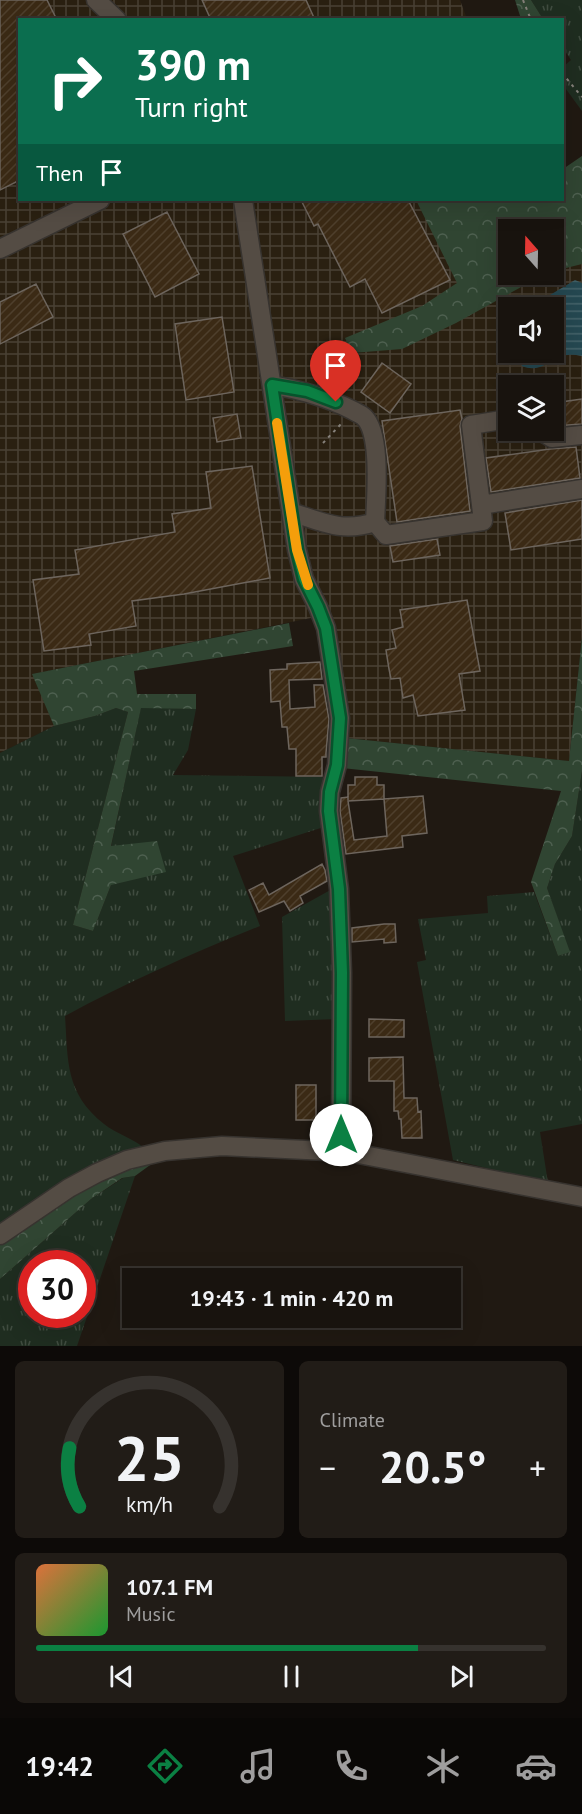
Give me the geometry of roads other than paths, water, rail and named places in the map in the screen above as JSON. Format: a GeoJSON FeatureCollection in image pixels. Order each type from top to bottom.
{"type":"FeatureCollection","features":[{"type":"Feature","properties":{"kind":"street"},"geometry":{"type":"LineString","coordinates":[[96,0],[115,18]]}},
{"type":"Feature","properties":{"kind":"street"},"geometry":{"type":"LineString","coordinates":[[0,249],[98,201]]}},
{"type":"Feature","properties":{"kind":"street"},"geometry":{"type":"LineString","coordinates":[[243,201],[297,550],[304,579],[326,628],[340,718],[337,765],[330,792],[329,811],[338,881],[342,973],[341,1151]]}},
{"type":"Feature","properties":{"kind":"street"},"geometry":{"type":"LineString","coordinates":[[272,385],[307,391],[365,417],[374,438],[378,480],[375,522],[386,534],[483,520],[471,425],[498,421]]}},
{"type":"Feature","properties":{"kind":"street"},"geometry":{"type":"LineString","coordinates":[[564,437],[582,435]]}},
{"type":"Feature","properties":{"kind":"street"},"geometry":{"type":"LineString","coordinates":[[481,505],[582,489]]}},
{"type":"Feature","properties":{"kind":"street"},"geometry":{"type":"LineString","coordinates":[[291,512],[336,526],[358,527],[375,522]]}},
{"type":"Feature","properties":{"kind":"street"},"geometry":{"type":"LineString","coordinates":[[0,1234],[69,1188],[97,1173],[142,1155],[222,1146],[341,1151],[582,1197]]}},
{"type":"Feature","properties":{"kind":"water"},"geometry":{"type":"Polygon","coordinates":[[[575,280],[582,283],[582,356],[564,355],[564,297],[547,297],[575,280]]]}},
{"type":"Feature","properties":{"kind":"water"},"geometry":{"type":"Polygon","coordinates":[[[521,363],[549,363],[533,368],[522,366],[521,363]]]}}]}
